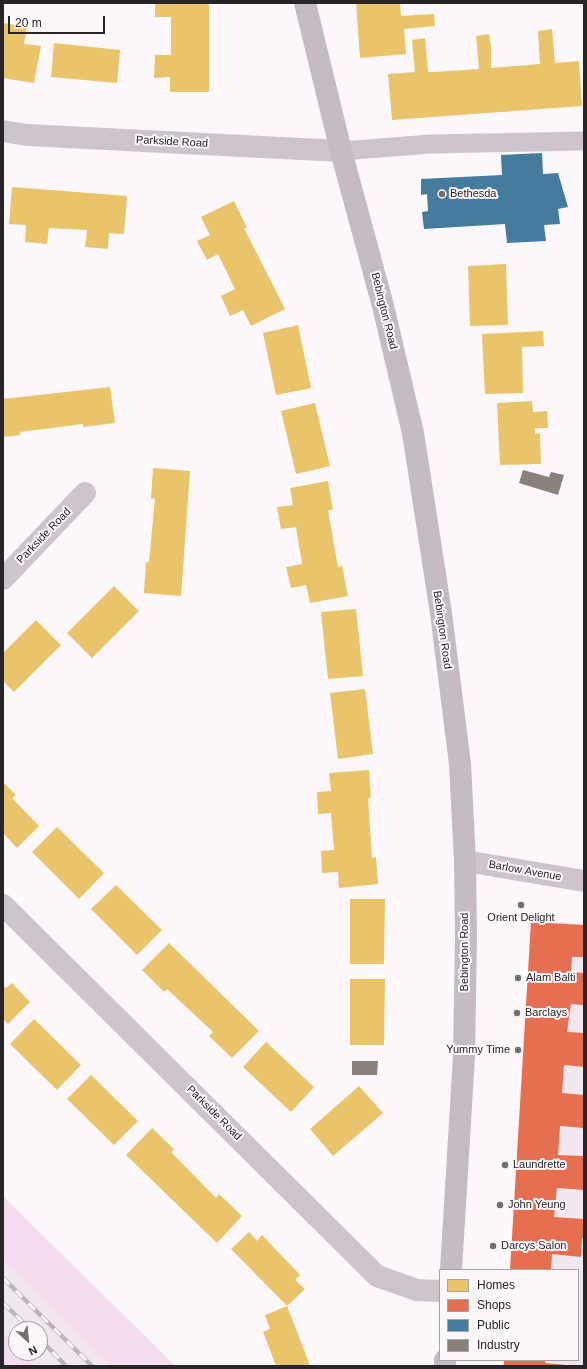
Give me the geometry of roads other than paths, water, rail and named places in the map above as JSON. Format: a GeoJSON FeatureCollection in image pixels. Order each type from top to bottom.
{"type":"FeatureCollection","features":[{"type":"Feature","properties":{"kind":"main road","name":"Bebington Road"},"geometry":{"type":"LineString","coordinates":[[305,3],[341,151],[383,306],[413,433],[441,613],[460,764],[465,861],[466,937],[464,1056],[451,1269]]}},
{"type":"Feature","properties":{"kind":"street","name":"Parkside Road"},"geometry":{"type":"LineString","coordinates":[[3,131],[27,135],[341,151]]}},
{"type":"Feature","properties":{"kind":"street","name":"Parkside Road"},"geometry":{"type":"LineString","coordinates":[[3,579],[85,493]]}},
{"type":"Feature","properties":{"kind":"street","name":"Barlow Avenue"},"geometry":{"type":"LineString","coordinates":[[465,861],[584,881]]}},
{"type":"Feature","properties":{"kind":"street","name":"Parkside Road"},"geometry":{"type":"LineString","coordinates":[[3,905],[377,1276],[418,1290],[439,1291]]}},
{"type":"Feature","properties":{"kind":"lane"},"geometry":{"type":"LineString","coordinates":[[341,151],[431,144],[584,141]]}},
{"type":"Feature","properties":{"kind":"railway"},"geometry":{"type":"LineString","coordinates":[[3,1278],[92,1366]]}},
{"type":"Feature","properties":{"kind":"railway"},"geometry":{"type":"LineString","coordinates":[[3,1303],[22,1321]]}},
{"type":"Feature","properties":{"kind":"railway"},"geometry":{"type":"LineString","coordinates":[[48,1347],[66,1366]]}},
{"type":"Feature","properties":{"kind":"place","name":"Bethesda"},"geometry":{"type":"Point","coordinates":[442,194]}},
{"type":"Feature","properties":{"kind":"place","name":"Orient Delight"},"geometry":{"type":"Point","coordinates":[521,905]}},
{"type":"Feature","properties":{"kind":"place","name":"Alam Balti"},"geometry":{"type":"Point","coordinates":[518,978]}},
{"type":"Feature","properties":{"kind":"place","name":"Barclays"},"geometry":{"type":"Point","coordinates":[517,1013]}},
{"type":"Feature","properties":{"kind":"place","name":"Yummy Time"},"geometry":{"type":"Point","coordinates":[518,1050]}},
{"type":"Feature","properties":{"kind":"place","name":"Laundrette"},"geometry":{"type":"Point","coordinates":[505,1165]}},
{"type":"Feature","properties":{"kind":"place","name":"John Yeung"},"geometry":{"type":"Point","coordinates":[500,1205]}},
{"type":"Feature","properties":{"kind":"place","name":"Darcys Salon"},"geometry":{"type":"Point","coordinates":[493,1246]}}]}
